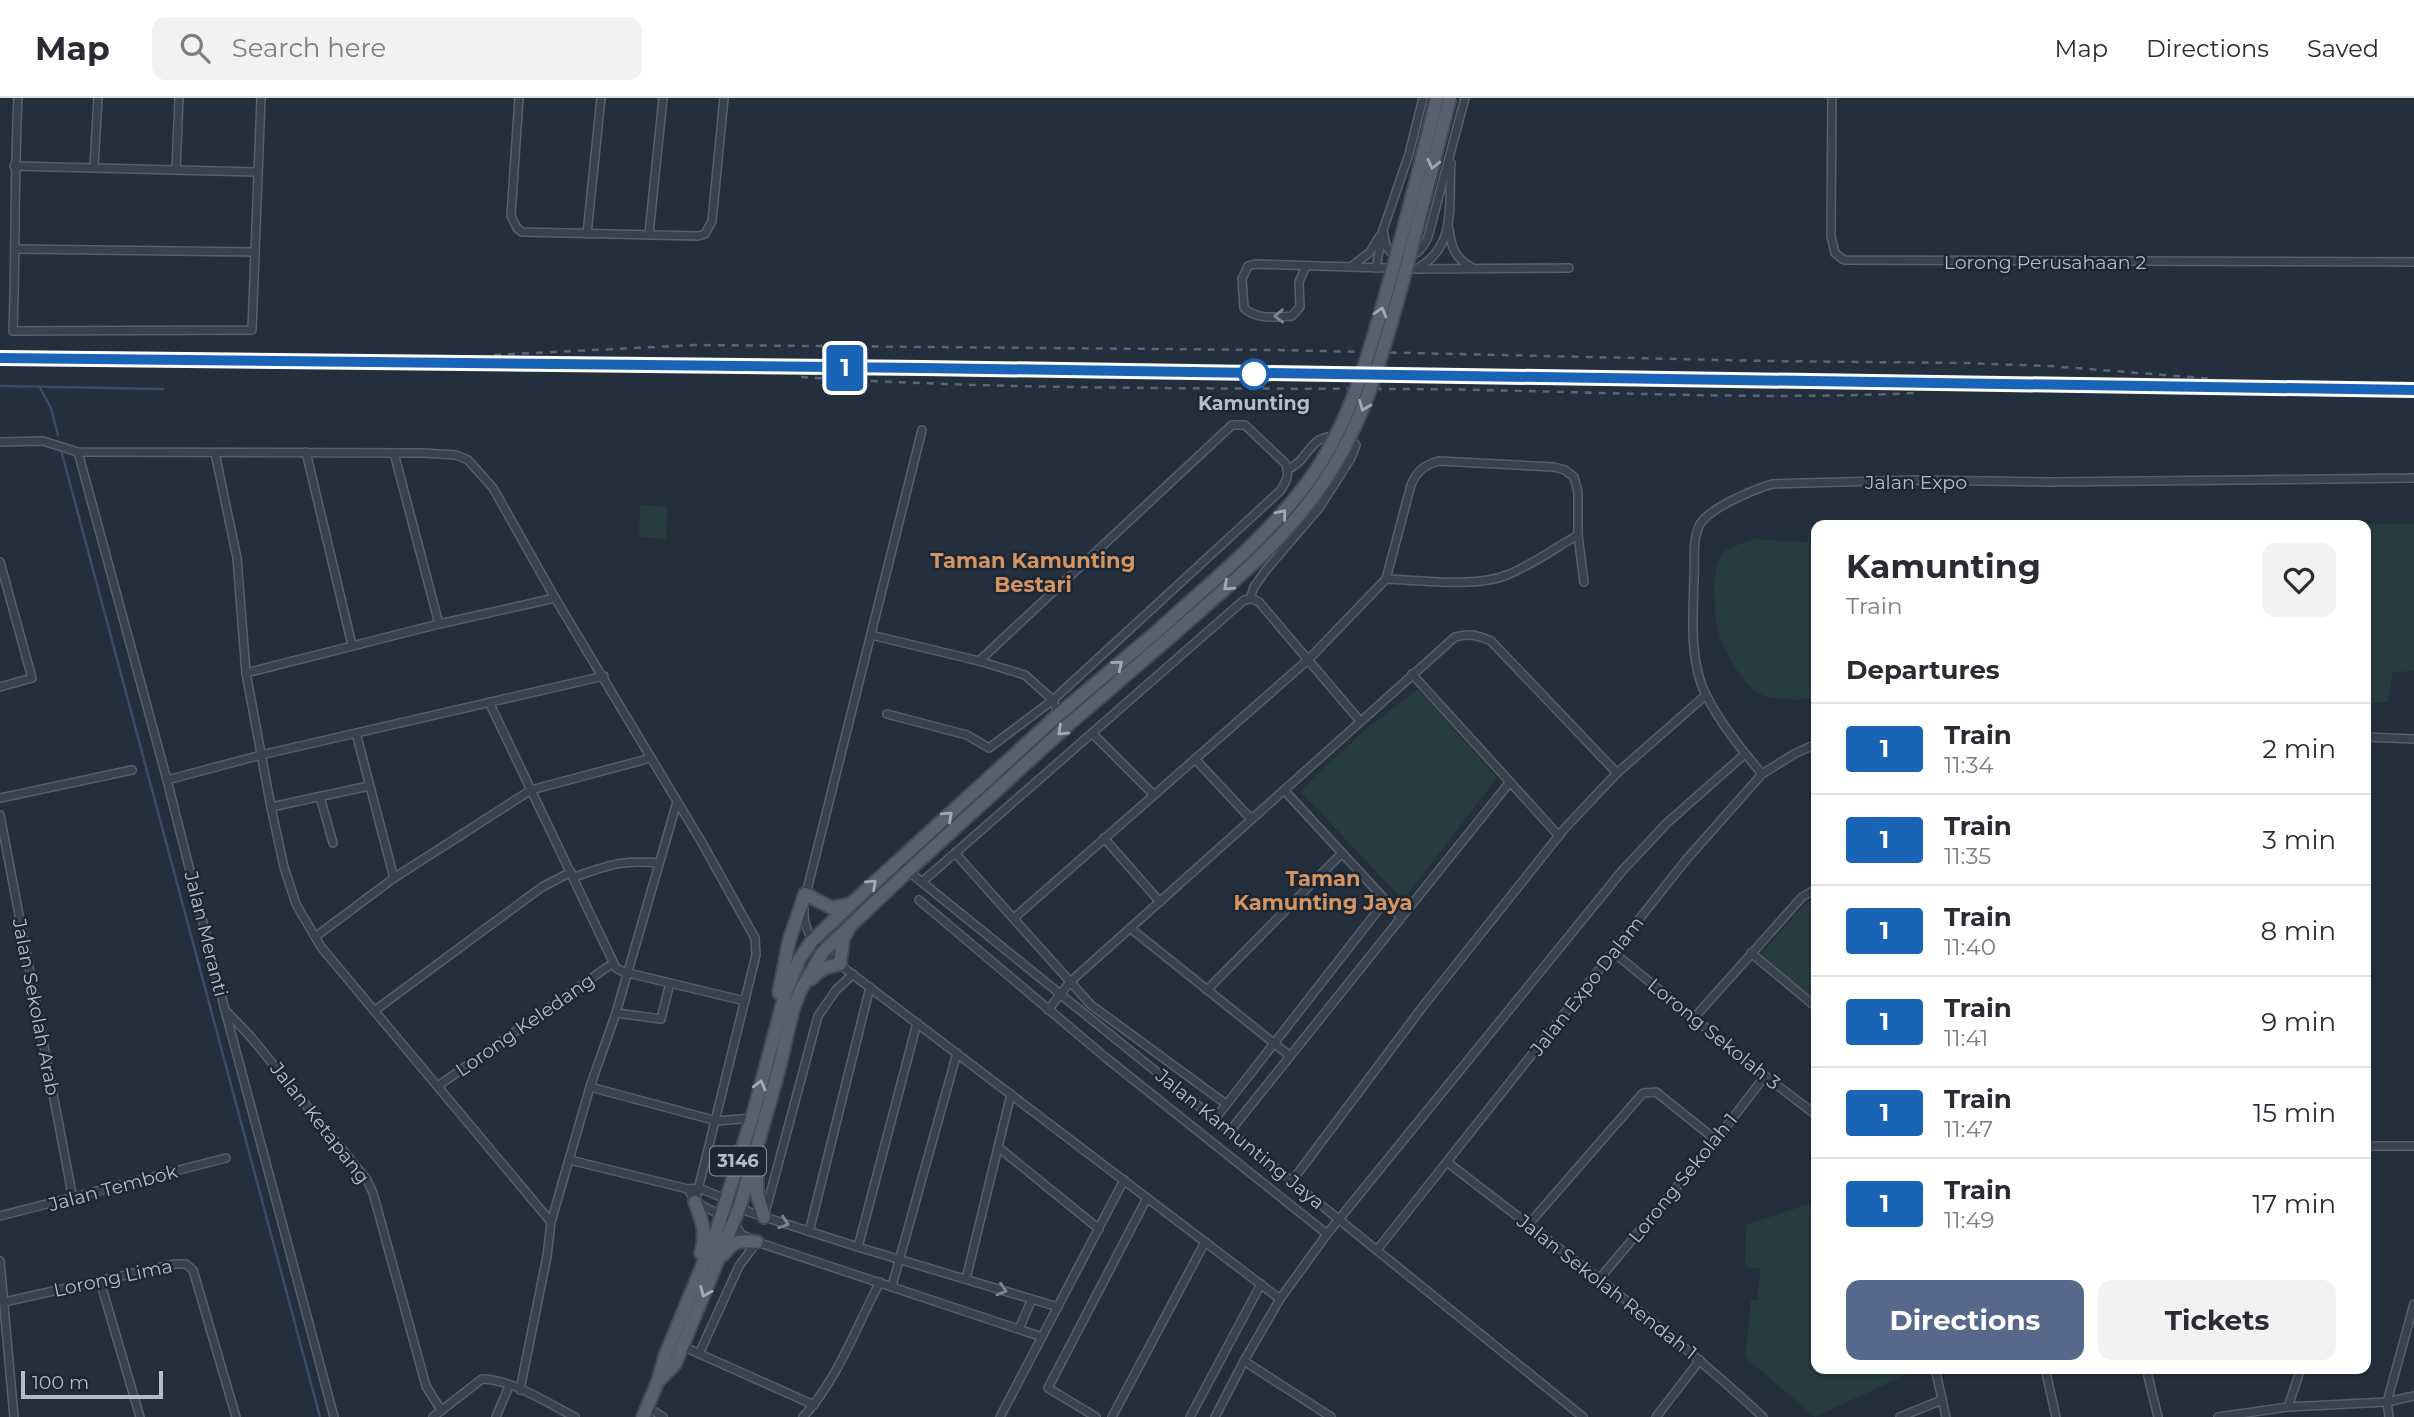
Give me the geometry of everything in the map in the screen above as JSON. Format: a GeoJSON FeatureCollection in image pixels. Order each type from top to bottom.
{"type":"FeatureCollection","features":[{"type":"Feature","properties":{"kind":"main road","name":"3146"},"geometry":{"type":"LineString","coordinates":[[658,1381],[675,1364],[734,1222],[793,1009],[823,952],[1165,633],[1274,524],[1306,485],[1328,450],[1351,405],[1371,344],[1437,98]]}},
{"type":"Feature","properties":{"kind":"main road","name":"3146"},"geometry":{"type":"LineString","coordinates":[[645,1412],[721,1216],[752,1118],[791,976],[812,941],[1058,715],[1259,558],[1290,526],[1338,461],[1363,411],[1383,353],[1450,98]]}},
{"type":"Feature","properties":{"kind":"main road"},"geometry":{"type":"LineString","coordinates":[[780,1014],[779,991],[784,963],[805,894],[832,908],[851,904]]}},
{"type":"Feature","properties":{"kind":"main road"},"geometry":{"type":"LineString","coordinates":[[800,992],[818,971],[840,964],[843,939],[849,926]]}},
{"type":"Feature","properties":{"kind":"main road"},"geometry":{"type":"LineString","coordinates":[[764,1217],[757,1194],[756,1166],[769,1102]]}},
{"type":"Feature","properties":{"kind":"main road"},"geometry":{"type":"LineString","coordinates":[[685,1307],[705,1233],[695,1202]]}},
{"type":"Feature","properties":{"kind":"main road"},"geometry":{"type":"LineString","coordinates":[[717,1264],[734,1242],[757,1242]]}},
{"type":"Feature","properties":{"kind":"street"},"geometry":{"type":"LineString","coordinates":[[18,98],[14,166],[16,249],[13,331],[252,330],[261,98]]}},
{"type":"Feature","properties":{"kind":"street"},"geometry":{"type":"LineString","coordinates":[[94,167],[98,98]]}},
{"type":"Feature","properties":{"kind":"street"},"geometry":{"type":"LineString","coordinates":[[176,170],[179,98]]}},
{"type":"Feature","properties":{"kind":"street"},"geometry":{"type":"LineString","coordinates":[[519,98],[511,216],[513,223],[522,232],[698,236],[705,234],[710,228],[724,98]]}},
{"type":"Feature","properties":{"kind":"street"},"geometry":{"type":"LineString","coordinates":[[587,234],[601,98]]}},
{"type":"Feature","properties":{"kind":"street"},"geometry":{"type":"LineString","coordinates":[[649,234],[663,98]]}},
{"type":"Feature","properties":{"kind":"street"},"geometry":{"type":"LineString","coordinates":[[1376,268],[1383,230],[1409,155],[1423,98]]}},
{"type":"Feature","properties":{"kind":"street"},"geometry":{"type":"LineString","coordinates":[[1383,230],[1391,252],[1405,257],[1416,255],[1422,249],[1428,237],[1465,98]]}},
{"type":"Feature","properties":{"kind":"street","name":"Lorong Perusahaan 2"},"geometry":{"type":"LineString","coordinates":[[1832,98],[1831,236],[1835,253],[1844,260],[2414,262]]}},
{"type":"Feature","properties":{"kind":"street"},"geometry":{"type":"LineString","coordinates":[[1451,148],[1448,224],[1452,248],[1457,257],[1472,268]]}},
{"type":"Feature","properties":{"kind":"street"},"geometry":{"type":"LineString","coordinates":[[14,166],[257,172]]}},
{"type":"Feature","properties":{"kind":"street"},"geometry":{"type":"LineString","coordinates":[[1417,269],[1440,251],[1448,224]]}},
{"type":"Feature","properties":{"kind":"street"},"geometry":{"type":"LineString","coordinates":[[1351,267],[1370,252],[1383,230]]}},
{"type":"Feature","properties":{"kind":"street"},"geometry":{"type":"LineString","coordinates":[[16,249],[254,252]]}},
{"type":"Feature","properties":{"kind":"street"},"geometry":{"type":"LineString","coordinates":[[1306,266],[1299,282],[1301,300],[1297,312],[1292,316],[1258,316],[1250,314],[1244,308],[1242,279],[1248,266],[1255,264],[1417,269],[1569,268]]}},
{"type":"Feature","properties":{"kind":"street"},"geometry":{"type":"LineString","coordinates":[[887,714],[967,735],[989,748],[1053,700],[1280,491],[1288,477],[1285,463],[1245,425],[1232,425],[979,661]]}},
{"type":"Feature","properties":{"kind":"street"},"geometry":{"type":"LineString","coordinates":[[922,430],[805,894],[805,926],[812,941],[823,952],[1280,1299]]}},
{"type":"Feature","properties":{"kind":"street"},"geometry":{"type":"LineString","coordinates":[[922,882],[1235,607],[1250,599],[1266,570],[1319,508],[1351,458],[1356,444],[1352,440],[1326,436],[1315,442],[1300,462],[1288,469]]}},
{"type":"Feature","properties":{"kind":"street"},"geometry":{"type":"LineString","coordinates":[[0,442],[43,441],[78,452],[444,454],[468,460],[493,488],[755,938],[756,955],[695,1202]]}},
{"type":"Feature","properties":{"kind":"street","name":"Jalan Meranti"},"geometry":{"type":"LineString","coordinates":[[78,452],[334,1417]]}},
{"type":"Feature","properties":{"kind":"street"},"geometry":{"type":"LineString","coordinates":[[306,452],[352,645]]}},
{"type":"Feature","properties":{"kind":"street"},"geometry":{"type":"LineString","coordinates":[[215,453],[237,558],[246,673],[271,807],[284,867],[296,904],[315,937],[374,1011],[551,1222]]}},
{"type":"Feature","properties":{"kind":"street"},"geometry":{"type":"LineString","coordinates":[[394,453],[439,624]]}},
{"type":"Feature","properties":{"kind":"street"},"geometry":{"type":"LineString","coordinates":[[1014,918],[1309,659],[1386,579],[1411,485],[1417,472],[1427,465],[1439,461],[1565,470],[1574,477],[1578,492],[1578,535],[1584,582]]}},
{"type":"Feature","properties":{"kind":"street","name":"Jalan Expo"},"geometry":{"type":"LineString","coordinates":[[1762,774],[1745,754],[1706,695],[1697,668],[1694,625],[1695,541],[1700,525],[1708,515],[1764,486],[1915,480],[2049,482],[2414,478]]}},
{"type":"Feature","properties":{"kind":"street"},"geometry":{"type":"LineString","coordinates":[[1386,579],[1464,581],[1505,576],[1578,535]]}},
{"type":"Feature","properties":{"kind":"street"},"geometry":{"type":"LineString","coordinates":[[0,562],[32,678],[0,687]]}},
{"type":"Feature","properties":{"kind":"street"},"geometry":{"type":"LineString","coordinates":[[246,673],[352,645],[555,598]]}},
{"type":"Feature","properties":{"kind":"street"},"geometry":{"type":"LineString","coordinates":[[1250,599],[1259,602],[1360,721]]}},
{"type":"Feature","properties":{"kind":"street"},"geometry":{"type":"LineString","coordinates":[[871,635],[1025,675],[1053,700],[1058,715]]}},
{"type":"Feature","properties":{"kind":"street"},"geometry":{"type":"LineString","coordinates":[[1048,1010],[1070,982],[1455,637],[1477,635],[1491,641],[1617,773]]}},
{"type":"Feature","properties":{"kind":"street"},"geometry":{"type":"LineString","coordinates":[[1412,674],[1559,836]]}},
{"type":"Feature","properties":{"kind":"street"},"geometry":{"type":"LineString","coordinates":[[167,780],[261,755],[604,676]]}},
{"type":"Feature","properties":{"kind":"street"},"geometry":{"type":"LineString","coordinates":[[1292,1181],[1424,1005],[1559,836],[1617,773],[1706,695]]}},
{"type":"Feature","properties":{"kind":"street"},"geometry":{"type":"LineString","coordinates":[[489,702],[612,963],[620,971],[745,1001]]}},
{"type":"Feature","properties":{"kind":"street"},"geometry":{"type":"LineString","coordinates":[[356,733],[394,878]]}},
{"type":"Feature","properties":{"kind":"street"},"geometry":{"type":"LineString","coordinates":[[1092,733],[1153,794]]}},
{"type":"Feature","properties":{"kind":"street"},"geometry":{"type":"LineString","coordinates":[[2371,737],[2414,738]]}},
{"type":"Feature","properties":{"kind":"street","name":"Jalan Expo Dalam"},"geometry":{"type":"LineString","coordinates":[[1377,1250],[1686,860],[1762,774],[1811,746]]}},
{"type":"Feature","properties":{"kind":"street"},"geometry":{"type":"LineString","coordinates":[[1215,1417],[1280,1299],[1327,1234],[1622,871],[1667,823],[1745,754]]}},
{"type":"Feature","properties":{"kind":"street"},"geometry":{"type":"LineString","coordinates":[[315,937],[394,878],[531,790],[651,758]]}},
{"type":"Feature","properties":{"kind":"street"},"geometry":{"type":"LineString","coordinates":[[1195,759],[1251,819]]}},
{"type":"Feature","properties":{"kind":"street"},"geometry":{"type":"LineString","coordinates":[[0,798],[132,770]]}},
{"type":"Feature","properties":{"kind":"street"},"geometry":{"type":"LineString","coordinates":[[1230,1131],[1510,782]]}},
{"type":"Feature","properties":{"kind":"street"},"geometry":{"type":"LineString","coordinates":[[271,807],[369,786]]}},
{"type":"Feature","properties":{"kind":"street"},"geometry":{"type":"LineString","coordinates":[[1284,790],[1401,917]]}},
{"type":"Feature","properties":{"kind":"street"},"geometry":{"type":"LineString","coordinates":[[320,797],[333,843]]}},
{"type":"Feature","properties":{"kind":"street"},"geometry":{"type":"LineString","coordinates":[[520,1390],[547,1256],[551,1222],[590,1087],[616,1013],[677,802]]}},
{"type":"Feature","properties":{"kind":"street","name":"Jalan Sekolah Arab"},"geometry":{"type":"LineString","coordinates":[[0,815],[73,1199]]}},
{"type":"Feature","properties":{"kind":"street"},"geometry":{"type":"LineString","coordinates":[[1104,838],[1160,902]]}},
{"type":"Feature","properties":{"kind":"street"},"geometry":{"type":"LineString","coordinates":[[955,853],[1091,1004],[1226,1104]]}},
{"type":"Feature","properties":{"kind":"street"},"geometry":{"type":"LineString","coordinates":[[1207,990],[1342,853]]}},
{"type":"Feature","properties":{"kind":"street"},"geometry":{"type":"LineString","coordinates":[[374,1011],[542,887],[572,874],[619,862],[658,863]]}},
{"type":"Feature","properties":{"kind":"street","name":"Jalan Kamunting Jaya"},"geometry":{"type":"LineString","coordinates":[[897,862],[1583,1417]]}},
{"type":"Feature","properties":{"kind":"street"},"geometry":{"type":"LineString","coordinates":[[1694,1018],[1802,897],[1811,892]]}},
{"type":"Feature","properties":{"kind":"street"},"geometry":{"type":"LineString","coordinates":[[919,900],[1048,1010],[1327,1234]]}},
{"type":"Feature","properties":{"kind":"street"},"geometry":{"type":"LineString","coordinates":[[1215,1119],[1386,900]]}},
{"type":"Feature","properties":{"kind":"street"},"geometry":{"type":"LineString","coordinates":[[1130,928],[1290,1056]]}},
{"type":"Feature","properties":{"kind":"street","name":"Lorong Sekolah 3"},"geometry":{"type":"LineString","coordinates":[[1613,952],[1811,1111]]}},
{"type":"Feature","properties":{"kind":"street"},"geometry":{"type":"LineString","coordinates":[[1751,953],[1811,1003]]}},
{"type":"Feature","properties":{"kind":"street","name":"Lorong Keledang"},"geometry":{"type":"LineString","coordinates":[[438,1086],[612,963]]}},
{"type":"Feature","properties":{"kind":"street"},"geometry":{"type":"LineString","coordinates":[[764,1217],[818,1016],[836,990],[853,974]]}},
{"type":"Feature","properties":{"kind":"street"},"geometry":{"type":"LineString","coordinates":[[616,1013],[661,1018],[670,983]]}},
{"type":"Feature","properties":{"kind":"street"},"geometry":{"type":"LineString","coordinates":[[809,1231],[870,987]]}},
{"type":"Feature","properties":{"kind":"street","name":"Jalan Ketapang"},"geometry":{"type":"LineString","coordinates":[[225,1010],[250,1035],[367,1180],[373,1193],[426,1386],[441,1410]]}},
{"type":"Feature","properties":{"kind":"street"},"geometry":{"type":"LineString","coordinates":[[858,1247],[917,1023]]}},
{"type":"Feature","properties":{"kind":"street"},"geometry":{"type":"LineString","coordinates":[[892,1286],[957,1053]]}},
{"type":"Feature","properties":{"kind":"street","name":"Lorong Sekolah 1"},"geometry":{"type":"LineString","coordinates":[[1600,1278],[1716,1140],[1765,1076]]}},
{"type":"Feature","properties":{"kind":"street"},"geometry":{"type":"LineString","coordinates":[[590,1087],[716,1121],[752,1118]]}},
{"type":"Feature","properties":{"kind":"street"},"geometry":{"type":"LineString","coordinates":[[1528,1225],[1643,1093],[1656,1092],[1716,1140]]}},
{"type":"Feature","properties":{"kind":"street"},"geometry":{"type":"LineString","coordinates":[[966,1279],[1011,1094]]}},
{"type":"Feature","properties":{"kind":"street"},"geometry":{"type":"LineString","coordinates":[[2371,1146],[2414,1146]]}},
{"type":"Feature","properties":{"kind":"street"},"geometry":{"type":"LineString","coordinates":[[998,1147],[1099,1229]]}},
{"type":"Feature","properties":{"kind":"street","name":"Jalan Tembok"},"geometry":{"type":"LineString","coordinates":[[0,1216],[226,1157]]}},
{"type":"Feature","properties":{"kind":"street"},"geometry":{"type":"LineString","coordinates":[[570,1160],[688,1189],[699,1188],[764,1217],[1058,1307]]}},
{"type":"Feature","properties":{"kind":"street","name":"Jalan Sekolah Rendah 1"},"geometry":{"type":"LineString","coordinates":[[1447,1162],[1600,1278],[1700,1360],[1763,1417]]}},
{"type":"Feature","properties":{"kind":"street"},"geometry":{"type":"LineString","coordinates":[[1000,1417],[1124,1180]]}},
{"type":"Feature","properties":{"kind":"street"},"geometry":{"type":"LineString","coordinates":[[688,1189],[695,1202],[734,1222],[741,1234],[757,1242],[1042,1337]]}},
{"type":"Feature","properties":{"kind":"street"},"geometry":{"type":"LineString","coordinates":[[1096,1417],[1048,1388],[1147,1198]]}},
{"type":"Feature","properties":{"kind":"street"},"geometry":{"type":"LineString","coordinates":[[699,1354],[739,1266],[757,1242]]}},
{"type":"Feature","properties":{"kind":"street"},"geometry":{"type":"LineString","coordinates":[[1112,1417],[1205,1242]]}},
{"type":"Feature","properties":{"kind":"street"},"geometry":{"type":"LineString","coordinates":[[0,1261],[14,1417]]}},
{"type":"Feature","properties":{"kind":"street","name":"Lorong Lima"},"geometry":{"type":"LineString","coordinates":[[4,1303],[180,1263],[190,1266],[236,1417]]}},
{"type":"Feature","properties":{"kind":"street"},"geometry":{"type":"LineString","coordinates":[[100,1281],[140,1417]]}},
{"type":"Feature","properties":{"kind":"street"},"geometry":{"type":"LineString","coordinates":[[803,1417],[814,1405],[843,1357],[880,1282]]}},
{"type":"Feature","properties":{"kind":"street"},"geometry":{"type":"LineString","coordinates":[[1190,1417],[1261,1284]]}},
{"type":"Feature","properties":{"kind":"street"},"geometry":{"type":"LineString","coordinates":[[1019,1329],[1032,1299]]}},
{"type":"Feature","properties":{"kind":"street"},"geometry":{"type":"LineString","coordinates":[[2389,1417],[2387,1402],[2414,1304]]}},
{"type":"Feature","properties":{"kind":"street"},"geometry":{"type":"LineString","coordinates":[[682,1346],[814,1405]]}},
{"type":"Feature","properties":{"kind":"street"},"geometry":{"type":"LineString","coordinates":[[1656,1417],[1700,1360]]}},
{"type":"Feature","properties":{"kind":"street"},"geometry":{"type":"LineString","coordinates":[[1244,1361],[1331,1417]]}},
{"type":"Feature","properties":{"kind":"street"},"geometry":{"type":"LineString","coordinates":[[1936,1374],[1946,1417]]}},
{"type":"Feature","properties":{"kind":"street"},"geometry":{"type":"LineString","coordinates":[[2046,1374],[2056,1417]]}},
{"type":"Feature","properties":{"kind":"street"},"geometry":{"type":"LineString","coordinates":[[2147,1374],[2158,1417]]}},
{"type":"Feature","properties":{"kind":"street"},"geometry":{"type":"LineString","coordinates":[[2287,1407],[2299,1374]]}},
{"type":"Feature","properties":{"kind":"street"},"geometry":{"type":"LineString","coordinates":[[433,1417],[482,1379],[520,1390],[575,1417]]}},
{"type":"Feature","properties":{"kind":"street"},"geometry":{"type":"LineString","coordinates":[[496,1417],[509,1386]]}},
{"type":"Feature","properties":{"kind":"street"},"geometry":{"type":"LineString","coordinates":[[2218,1417],[2287,1407],[2387,1402],[2414,1396]]}},
{"type":"Feature","properties":{"kind":"street"},"geometry":{"type":"LineString","coordinates":[[1900,1417],[1942,1400]]}},
{"type":"Feature","properties":{"kind":"street"},"geometry":{"type":"LineString","coordinates":[[645,1412],[663,1417]]}},
{"type":"Feature","properties":{"kind":"green space"},"geometry":{"type":"Polygon","coordinates":[[[640,505],[667,507],[666,539],[639,537],[640,505]]]}},
{"type":"Feature","properties":{"kind":"green space"},"geometry":{"type":"Polygon","coordinates":[[[2371,524],[2414,524],[2414,671],[2393,672],[2388,702],[2371,703],[2371,524]]]}},
{"type":"Feature","properties":{"kind":"green space"},"geometry":{"type":"Polygon","coordinates":[[[1754,539],[1811,543],[1811,699],[1779,699],[1758,693],[1740,674],[1728,655],[1720,637],[1714,589],[1720,558],[1730,548],[1754,539]]]}},
{"type":"Feature","properties":{"kind":"green space"},"geometry":{"type":"Polygon","coordinates":[[[1418,689],[1497,778],[1403,900],[1300,791],[1367,728],[1418,689]]]}},
{"type":"Feature","properties":{"kind":"green space"},"geometry":{"type":"Polygon","coordinates":[[[1811,900],[1811,997],[1757,959],[1811,900]]]}},
{"type":"Feature","properties":{"kind":"green space"},"geometry":{"type":"Polygon","coordinates":[[[1811,1203],[1811,1374],[1908,1374],[1815,1417],[1745,1357],[1751,1300],[1757,1300],[1761,1269],[1745,1267],[1746,1225],[1811,1203]]]}},
{"type":"Feature","properties":{"kind":"waterway"},"geometry":{"type":"LineString","coordinates":[[0,386],[163,389]]}},
{"type":"Feature","properties":{"kind":"waterway"},"geometry":{"type":"LineString","coordinates":[[39,386],[51,408],[58,435]]}},
{"type":"Feature","properties":{"kind":"waterway"},"geometry":{"type":"LineString","coordinates":[[61,450],[320,1417]]}},
{"type":"Feature","properties":{"kind":"railway"},"geometry":{"type":"LineString","coordinates":[[494,355],[694,345],[1277,350],[1966,363],[2050,366],[2215,379]]}},
{"type":"Feature","properties":{"kind":"railway"},"geometry":{"type":"LineString","coordinates":[[0,358],[923,368],[2414,390]]}},
{"type":"Feature","properties":{"kind":"railway"},"geometry":{"type":"LineString","coordinates":[[801,377],[1103,388],[1468,390],[1723,396],[1914,393]]}},
{"type":"Feature","properties":{"kind":"train","name":"1"},"geometry":{"type":"LineString","coordinates":[[0,358],[923,368],[2414,390]]}},
{"type":"Feature","properties":{"kind":"place","name":"Kamunting"},"geometry":{"type":"Point","coordinates":[1254,374]}},
{"type":"Feature","properties":{"kind":"district","name":"Taman Kamunting Bestari"},"geometry":{"type":"Point","coordinates":[1033,572]}},
{"type":"Feature","properties":{"kind":"district","name":"Taman Kamunting Jaya"},"geometry":{"type":"Point","coordinates":[1323,890]}}]}
